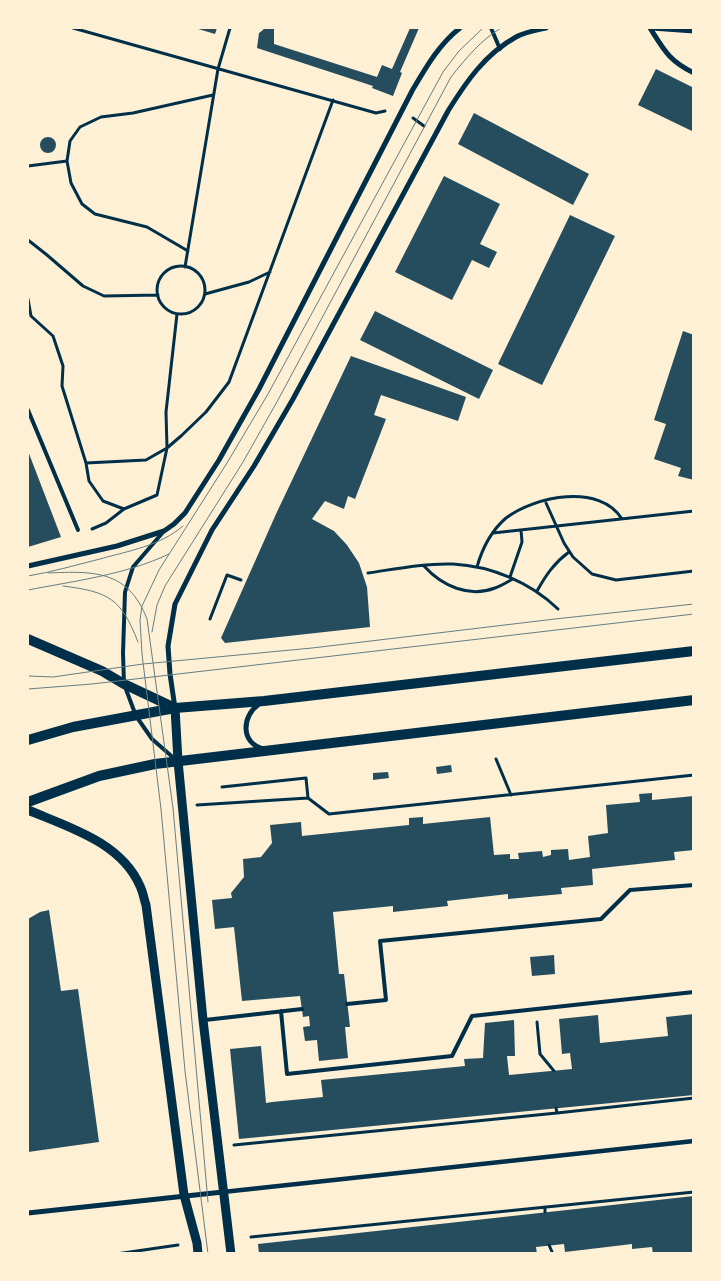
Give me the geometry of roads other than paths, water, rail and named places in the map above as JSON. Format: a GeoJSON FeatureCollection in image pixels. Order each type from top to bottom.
{"type":"FeatureCollection","features":[{"type":"Feature","properties":{"kind":"main road"},"geometry":{"type":"LineString","coordinates":[[28,639],[102,671],[124,684],[175,708]]}},
{"type":"Feature","properties":{"kind":"main road"},"geometry":{"type":"LineString","coordinates":[[28,740],[73,727],[175,708],[264,701],[694,651]]}},
{"type":"Feature","properties":{"kind":"main road"},"geometry":{"type":"LineString","coordinates":[[28,802],[99,776],[138,767],[694,700]]}},
{"type":"Feature","properties":{"kind":"street"},"geometry":{"type":"LineString","coordinates":[[28,566],[116,546],[164,531],[185,513],[219,460],[259,389],[402,109],[428,64],[443,44],[460,28]]}},
{"type":"Feature","properties":{"kind":"street"},"geometry":{"type":"LineString","coordinates":[[231,1254],[203,1020],[178,762],[175,708],[169,668],[168,646],[176,604],[210,535],[283,416],[435,135],[466,82],[482,63],[516,37],[546,28]]}},
{"type":"Feature","properties":{"kind":"street"},"geometry":{"type":"LineString","coordinates":[[651,28],[694,31]]}},
{"type":"Feature","properties":{"kind":"street"},"geometry":{"type":"LineString","coordinates":[[651,28],[666,54],[681,67],[694,73]]}},
{"type":"Feature","properties":{"kind":"street"},"geometry":{"type":"LineString","coordinates":[[264,701],[250,712],[246,719],[247,736],[252,744],[270,751]]}},
{"type":"Feature","properties":{"kind":"street"},"geometry":{"type":"LineString","coordinates":[[28,810],[83,833],[106,847],[119,856],[140,886],[146,905],[184,1195],[197,1243],[198,1254]]}},
{"type":"Feature","properties":{"kind":"street"},"geometry":{"type":"LineString","coordinates":[[28,1213],[694,1141]]}},
{"type":"Feature","properties":{"kind":"lane"},"geometry":{"type":"LineString","coordinates":[[492,28],[500,49]]}},
{"type":"Feature","properties":{"kind":"lane"},"geometry":{"type":"LineString","coordinates":[[28,410],[78,530]]}},
{"type":"Feature","properties":{"kind":"lane"},"geometry":{"type":"LineString","coordinates":[[164,531],[133,568],[125,592],[124,684],[136,716],[152,739],[178,762]]}},
{"type":"Feature","properties":{"kind":"lane"},"geometry":{"type":"LineString","coordinates":[[347,1004],[386,1000],[380,941],[601,919],[630,890],[694,885]]}},
{"type":"Feature","properties":{"kind":"lane"},"geometry":{"type":"LineString","coordinates":[[281,1011],[287,1074],[452,1056],[472,1016],[694,992]]}},
{"type":"Feature","properties":{"kind":"lane"},"geometry":{"type":"LineString","coordinates":[[203,1020],[302,1009]]}},
{"type":"Feature","properties":{"kind":"tram line"},"geometry":{"type":"LineString","coordinates":[[208,1254],[185,1071],[161,809],[142,654],[140,620],[142,606],[159,570],[268,394],[443,72],[459,51],[483,28]]}},
{"type":"Feature","properties":{"kind":"tram line"},"geometry":{"type":"LineString","coordinates":[[152,632],[157,605],[165,586],[243,462],[278,400],[451,77],[480,44],[501,28]]}},
{"type":"Feature","properties":{"kind":"tram line"},"geometry":{"type":"LineString","coordinates":[[28,576],[143,547],[174,533],[183,526]]}},
{"type":"Feature","properties":{"kind":"tram line"},"geometry":{"type":"LineString","coordinates":[[28,590],[117,572],[169,554]]}},
{"type":"Feature","properties":{"kind":"tram line"},"geometry":{"type":"LineString","coordinates":[[48,573],[80,572],[108,577],[119,582],[130,591],[147,619],[173,808],[208,1202]]}},
{"type":"Feature","properties":{"kind":"tram line"},"geometry":{"type":"LineString","coordinates":[[63,586],[92,591],[111,600],[126,616],[138,642]]}},
{"type":"Feature","properties":{"kind":"tram line"},"geometry":{"type":"LineString","coordinates":[[28,676],[53,677],[143,664],[312,648],[694,604]]}},
{"type":"Feature","properties":{"kind":"tram line"},"geometry":{"type":"LineString","coordinates":[[28,689],[92,684],[694,614]]}}]}
